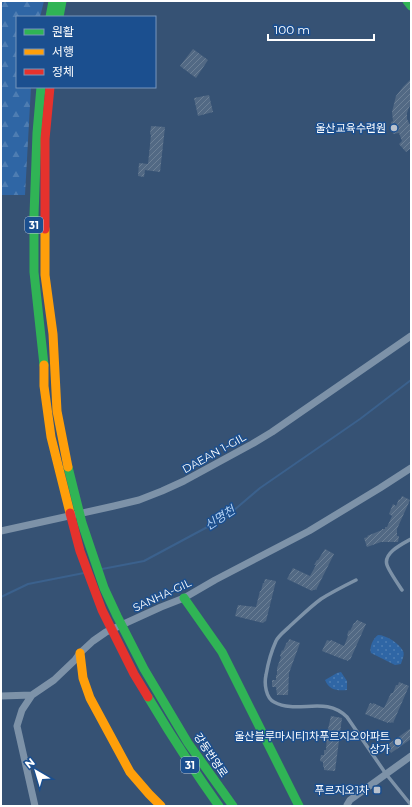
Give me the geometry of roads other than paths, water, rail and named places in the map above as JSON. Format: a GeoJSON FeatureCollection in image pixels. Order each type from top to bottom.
{"type":"FeatureCollection","features":[{"type":"Feature","properties":{"kind":"main road"},"geometry":{"type":"LineString","coordinates":[[50,16],[53,1]]}},
{"type":"Feature","properties":{"kind":"main road"},"geometry":{"type":"LineString","coordinates":[[59,16],[62,1]]}},
{"type":"Feature","properties":{"kind":"main road"},"geometry":{"type":"LineString","coordinates":[[407,1],[411,6]]}},
{"type":"Feature","properties":{"kind":"main road","name":"강동번영로"},"geometry":{"type":"LineString","coordinates":[[41,88],[37,133],[34,272],[44,363],[44,386],[51,437],[63,486],[80,551],[102,610],[134,674],[163,723],[197,775],[220,806]]}},
{"type":"Feature","properties":{"kind":"main road","name":"강동번영로"},"geometry":{"type":"LineString","coordinates":[[50,88],[45,139],[45,275],[53,334],[57,411],[65,455],[84,530],[104,588],[144,669],[192,749],[232,806]]}},
{"type":"Feature","properties":{"kind":"main road"},"geometry":{"type":"LineString","coordinates":[[184,598],[222,652],[299,806]]}},
{"type":"Feature","properties":{"kind":"main road"},"geometry":{"type":"LineString","coordinates":[[80,653],[83,678],[90,698],[130,772],[161,806]]}},
{"type":"Feature","properties":{"kind":"street","name":"DAEAN 1-GIL"},"geometry":{"type":"LineString","coordinates":[[1,531],[139,500],[184,481],[265,436],[411,336]]}},
{"type":"Feature","properties":{"kind":"street","name":"SANHA-GIL"},"geometry":{"type":"LineString","coordinates":[[35,806],[18,726],[22,710],[32,695],[54,680],[93,641],[106,632],[184,598],[215,580],[309,531],[411,468]]}},
{"type":"Feature","properties":{"kind":"street"},"geometry":{"type":"LineString","coordinates":[[1,696],[32,695]]}},
{"type":"Feature","properties":{"kind":"street"},"geometry":{"type":"LineString","coordinates":[[347,806],[350,800],[411,756]]}},
{"type":"Feature","properties":{"kind":"lane"},"geometry":{"type":"LineString","coordinates":[[402,590],[387,564],[387,557],[391,552],[411,539]]}},
{"type":"Feature","properties":{"kind":"lane"},"geometry":{"type":"LineString","coordinates":[[356,580],[320,600],[296,620],[277,639],[269,658],[265,679],[267,695],[274,702],[289,707],[327,706],[342,712],[386,774],[411,805]]}},
{"type":"Feature","properties":{"kind":"waterway","name":"신명천"},"geometry":{"type":"LineString","coordinates":[[102,569],[144,561],[226,517],[260,488],[360,419],[411,380]]}},
{"type":"Feature","properties":{"kind":"waterway","name":"신명천"},"geometry":{"type":"LineString","coordinates":[[1,597],[28,584],[84,573]]}},
{"type":"Feature","properties":{"kind":"place","name":"울산교육수련원"},"geometry":{"type":"Point","coordinates":[394,128]}},
{"type":"Feature","properties":{"kind":"place","name":"울산블루마시티1차푸르지오아파트 상가"},"geometry":{"type":"Point","coordinates":[398,742]}},
{"type":"Feature","properties":{"kind":"place","name":"푸르지오1차"},"geometry":{"type":"Point","coordinates":[377,790]}}]}
